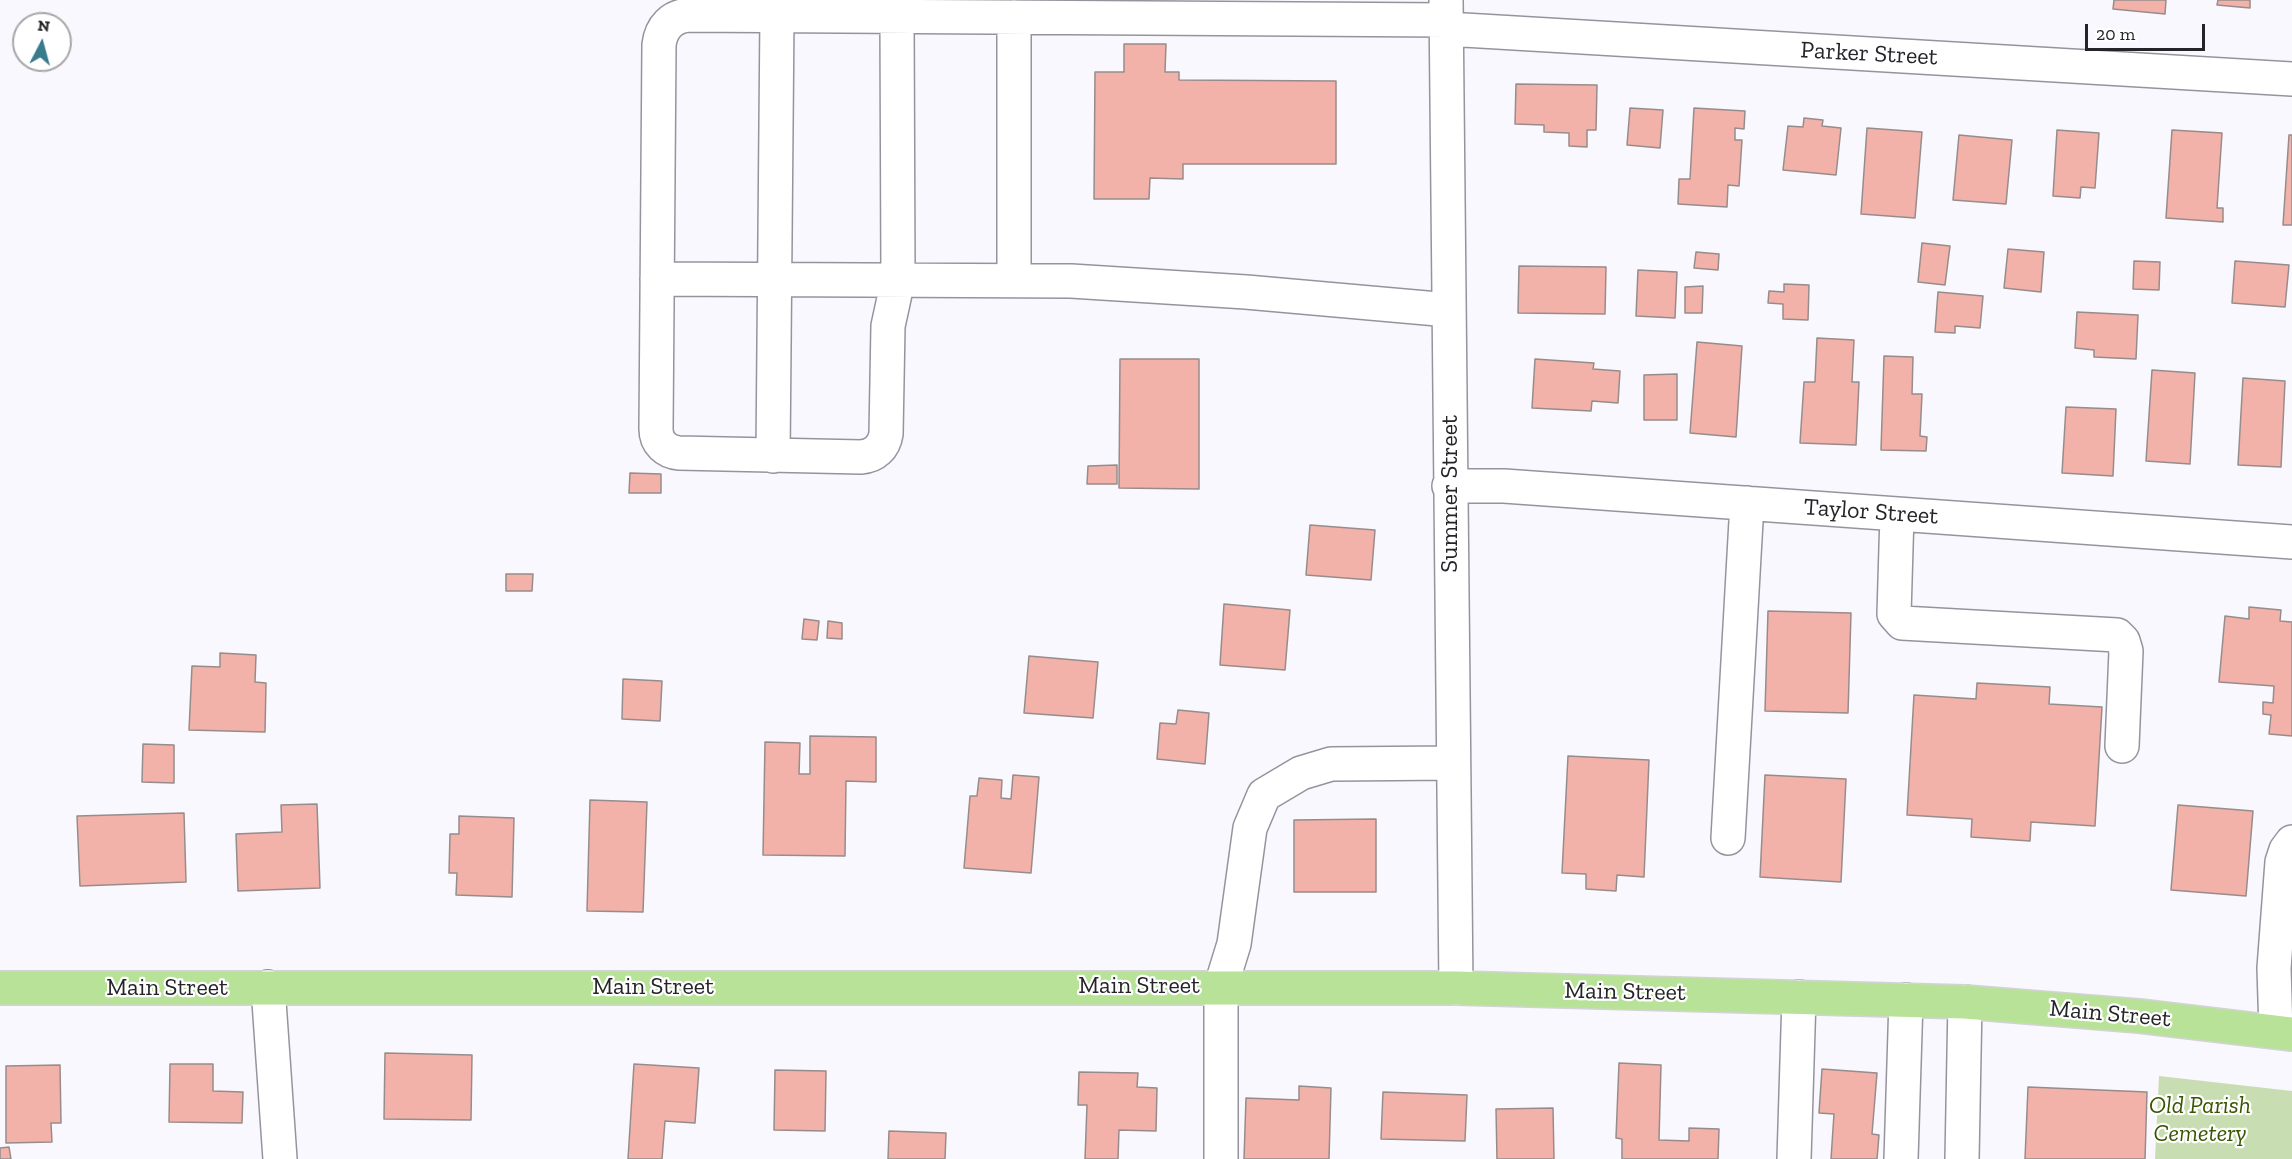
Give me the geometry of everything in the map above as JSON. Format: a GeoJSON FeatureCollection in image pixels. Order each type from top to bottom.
{"type":"FeatureCollection","features":[{"type":"Feature","properties":{"kind":"main road","name":"Main Street"},"geometry":{"type":"LineString","coordinates":[[0,988],[1221,986],[1456,988],[1965,1002],[2287,1032]]}},
{"type":"Feature","properties":{"kind":"street","name":"Parker Street"},"geometry":{"type":"LineString","coordinates":[[657,279],[659,45],[663,30],[668,23],[682,15],[1446,16],[2292,79]]}},
{"type":"Feature","properties":{"kind":"street"},"geometry":{"type":"LineString","coordinates":[[773,456],[777,15]]}},
{"type":"Feature","properties":{"kind":"street"},"geometry":{"type":"LineString","coordinates":[[897,16],[898,280],[888,326],[886,434],[882,446],[868,457],[673,452],[658,441],[656,429],[657,279],[775,279],[898,280],[1014,280],[1246,292],[1449,310]]}},
{"type":"Feature","properties":{"kind":"street","name":"Summer Street"},"geometry":{"type":"LineString","coordinates":[[1446,16],[1449,486],[1456,988]]}},
{"type":"Feature","properties":{"kind":"street"},"geometry":{"type":"LineString","coordinates":[[1014,17],[1014,280]]}},
{"type":"Feature","properties":{"kind":"street","name":"Taylor Street"},"geometry":{"type":"LineString","coordinates":[[1449,486],[1504,486],[2292,542]]}},
{"type":"Feature","properties":{"kind":"street"},"geometry":{"type":"LineString","coordinates":[[1728,838],[1747,503]]}},
{"type":"Feature","properties":{"kind":"street"},"geometry":{"type":"LineString","coordinates":[[1898,514],[1894,614],[1902,623],[2117,635],[2123,640],[2126,651],[2122,746]]}},
{"type":"Feature","properties":{"kind":"street"},"geometry":{"type":"LineString","coordinates":[[1221,1159],[1221,986],[1233,950],[1250,828],[1264,795],[1301,773],[1331,764],[1453,763]]}},
{"type":"Feature","properties":{"kind":"street"},"geometry":{"type":"LineString","coordinates":[[2287,1032],[2274,968],[2282,862],[2292,842]]}},
{"type":"Feature","properties":{"kind":"street"},"geometry":{"type":"LineString","coordinates":[[268,987],[280,1159]]}},
{"type":"Feature","properties":{"kind":"street"},"geometry":{"type":"LineString","coordinates":[[1794,1159],[1799,997]]}},
{"type":"Feature","properties":{"kind":"street"},"geometry":{"type":"LineString","coordinates":[[1901,1159],[1906,1000]]}},
{"type":"Feature","properties":{"kind":"street"},"geometry":{"type":"LineString","coordinates":[[1962,1159],[1965,1002]]}},
{"type":"Feature","properties":{"kind":"green space","name":"Old Parish Cemetery"},"geometry":{"type":"Polygon","coordinates":[[[2159,1076],[2292,1091],[2292,1159],[2155,1159],[2159,1076]]]}},
{"type":"Feature","properties":{"kind":"building"},"geometry":{"type":"Polygon","coordinates":[[[2114,0],[2166,0],[2165,14],[2113,9],[2114,0]]]}},
{"type":"Feature","properties":{"kind":"building"},"geometry":{"type":"Polygon","coordinates":[[[2218,0],[2250,0],[2250,8],[2217,5],[2218,0]]]}},
{"type":"Feature","properties":{"kind":"building"},"geometry":{"type":"Polygon","coordinates":[[[1124,44],[1166,44],[1165,72],[1179,72],[1179,80],[1336,81],[1336,164],[1183,164],[1183,179],[1150,178],[1149,199],[1094,199],[1095,72],[1124,72],[1124,44]]]}},
{"type":"Feature","properties":{"kind":"building"},"geometry":{"type":"Polygon","coordinates":[[[1516,84],[1597,85],[1596,130],[1587,130],[1587,147],[1569,146],[1569,133],[1544,132],[1544,125],[1515,124],[1516,84]]]}},
{"type":"Feature","properties":{"kind":"building"},"geometry":{"type":"Polygon","coordinates":[[[1630,108],[1663,110],[1660,148],[1627,145],[1630,108]]]}},
{"type":"Feature","properties":{"kind":"building"},"geometry":{"type":"Polygon","coordinates":[[[1694,108],[1745,111],[1744,129],[1735,128],[1735,140],[1742,140],[1739,186],[1728,185],[1727,207],[1678,204],[1679,179],[1690,179],[1694,108]]]}},
{"type":"Feature","properties":{"kind":"building"},"geometry":{"type":"Polygon","coordinates":[[[1804,118],[1823,120],[1822,126],[1841,128],[1836,175],[1783,170],[1788,126],[1803,127],[1804,118]]]}},
{"type":"Feature","properties":{"kind":"building"},"geometry":{"type":"Polygon","coordinates":[[[1867,128],[1922,132],[1915,218],[1861,214],[1867,128]]]}},
{"type":"Feature","properties":{"kind":"building"},"geometry":{"type":"Polygon","coordinates":[[[2057,130],[2099,133],[2095,188],[2081,187],[2080,198],[2053,196],[2057,130]]]}},
{"type":"Feature","properties":{"kind":"building"},"geometry":{"type":"Polygon","coordinates":[[[2172,130],[2222,133],[2217,208],[2223,208],[2223,222],[2166,218],[2172,130]]]}},
{"type":"Feature","properties":{"kind":"building"},"geometry":{"type":"Polygon","coordinates":[[[1959,135],[2012,140],[2006,204],[1953,200],[1959,135]]]}},
{"type":"Feature","properties":{"kind":"building"},"geometry":{"type":"Polygon","coordinates":[[[2289,135],[2292,135],[2292,225],[2283,225],[2289,135]]]}},
{"type":"Feature","properties":{"kind":"building"},"geometry":{"type":"Polygon","coordinates":[[[1922,243],[1950,246],[1945,285],[1918,282],[1922,243]]]}},
{"type":"Feature","properties":{"kind":"building"},"geometry":{"type":"Polygon","coordinates":[[[2008,249],[2044,252],[2041,292],[2004,288],[2008,249]]]}},
{"type":"Feature","properties":{"kind":"building"},"geometry":{"type":"Polygon","coordinates":[[[1696,252],[1719,254],[1718,270],[1694,268],[1696,252]]]}},
{"type":"Feature","properties":{"kind":"building"},"geometry":{"type":"Polygon","coordinates":[[[2134,261],[2160,262],[2159,290],[2133,289],[2134,261]]]}},
{"type":"Feature","properties":{"kind":"building"},"geometry":{"type":"Polygon","coordinates":[[[2235,261],[2289,265],[2285,307],[2232,303],[2235,261]]]}},
{"type":"Feature","properties":{"kind":"building"},"geometry":{"type":"Polygon","coordinates":[[[1519,266],[1606,267],[1605,314],[1518,313],[1519,266]]]}},
{"type":"Feature","properties":{"kind":"building"},"geometry":{"type":"Polygon","coordinates":[[[1638,270],[1677,272],[1675,318],[1636,316],[1638,270]]]}},
{"type":"Feature","properties":{"kind":"building"},"geometry":{"type":"Polygon","coordinates":[[[1784,284],[1809,285],[1808,320],[1783,319],[1783,304],[1768,303],[1769,291],[1784,292],[1784,284]]]}},
{"type":"Feature","properties":{"kind":"building"},"geometry":{"type":"Polygon","coordinates":[[[1703,286],[1702,313],[1685,313],[1685,287],[1703,286]]]}},
{"type":"Feature","properties":{"kind":"building"},"geometry":{"type":"Polygon","coordinates":[[[1938,292],[1983,296],[1980,328],[1955,326],[1955,333],[1935,332],[1938,292]]]}},
{"type":"Feature","properties":{"kind":"building"},"geometry":{"type":"Polygon","coordinates":[[[2077,312],[2138,315],[2136,359],[2094,357],[2094,350],[2075,348],[2077,312]]]}},
{"type":"Feature","properties":{"kind":"building"},"geometry":{"type":"Polygon","coordinates":[[[1817,338],[1854,340],[1852,382],[1859,382],[1856,445],[1800,443],[1804,382],[1815,382],[1817,338]]]}},
{"type":"Feature","properties":{"kind":"building"},"geometry":{"type":"Polygon","coordinates":[[[1697,342],[1742,346],[1736,437],[1690,433],[1697,342]]]}},
{"type":"Feature","properties":{"kind":"building"},"geometry":{"type":"Polygon","coordinates":[[[1884,356],[1913,357],[1912,394],[1922,394],[1920,436],[1927,437],[1926,451],[1881,450],[1884,356]]]}},
{"type":"Feature","properties":{"kind":"building"},"geometry":{"type":"Polygon","coordinates":[[[1120,359],[1199,359],[1199,489],[1119,488],[1120,359]]]}},
{"type":"Feature","properties":{"kind":"building"},"geometry":{"type":"Polygon","coordinates":[[[1535,359],[1594,363],[1593,369],[1620,371],[1618,403],[1592,401],[1591,411],[1532,408],[1535,359]]]}},
{"type":"Feature","properties":{"kind":"building"},"geometry":{"type":"Polygon","coordinates":[[[2152,370],[2195,373],[2190,464],[2146,461],[2152,370]]]}},
{"type":"Feature","properties":{"kind":"building"},"geometry":{"type":"Polygon","coordinates":[[[1677,374],[1677,420],[1644,420],[1644,375],[1677,374]]]}},
{"type":"Feature","properties":{"kind":"building"},"geometry":{"type":"Polygon","coordinates":[[[2243,378],[2285,381],[2281,467],[2238,465],[2243,378]]]}},
{"type":"Feature","properties":{"kind":"building"},"geometry":{"type":"Polygon","coordinates":[[[2066,407],[2116,409],[2113,476],[2062,473],[2066,407]]]}},
{"type":"Feature","properties":{"kind":"building"},"geometry":{"type":"Polygon","coordinates":[[[1117,465],[1117,484],[1087,484],[1088,466],[1117,465]]]}},
{"type":"Feature","properties":{"kind":"building"},"geometry":{"type":"Polygon","coordinates":[[[630,473],[661,474],[661,493],[629,493],[630,473]]]}},
{"type":"Feature","properties":{"kind":"building"},"geometry":{"type":"Polygon","coordinates":[[[1310,525],[1375,530],[1371,580],[1306,575],[1310,525]]]}},
{"type":"Feature","properties":{"kind":"building"},"geometry":{"type":"Polygon","coordinates":[[[506,574],[533,574],[532,591],[506,591],[506,574]]]}},
{"type":"Feature","properties":{"kind":"building"},"geometry":{"type":"Polygon","coordinates":[[[1224,604],[1290,610],[1285,670],[1220,665],[1224,604]]]}},
{"type":"Feature","properties":{"kind":"building"},"geometry":{"type":"Polygon","coordinates":[[[2249,607],[2281,610],[2280,621],[2292,622],[2292,736],[2269,734],[2271,715],[2263,714],[2263,702],[2273,703],[2274,686],[2219,682],[2225,616],[2249,619],[2249,607]]]}},
{"type":"Feature","properties":{"kind":"building"},"geometry":{"type":"Polygon","coordinates":[[[1768,611],[1851,613],[1848,713],[1765,711],[1768,611]]]}},
{"type":"Feature","properties":{"kind":"building"},"geometry":{"type":"Polygon","coordinates":[[[804,619],[819,621],[817,640],[802,639],[804,619]]]}},
{"type":"Feature","properties":{"kind":"building"},"geometry":{"type":"Polygon","coordinates":[[[828,621],[842,623],[842,639],[827,638],[828,621]]]}},
{"type":"Feature","properties":{"kind":"building"},"geometry":{"type":"Polygon","coordinates":[[[220,653],[256,655],[255,682],[266,683],[265,732],[189,730],[192,666],[220,667],[220,653]]]}},
{"type":"Feature","properties":{"kind":"building"},"geometry":{"type":"Polygon","coordinates":[[[1029,656],[1098,662],[1093,718],[1024,713],[1029,656]]]}},
{"type":"Feature","properties":{"kind":"building"},"geometry":{"type":"Polygon","coordinates":[[[623,679],[662,681],[660,721],[622,719],[623,679]]]}},
{"type":"Feature","properties":{"kind":"building"},"geometry":{"type":"Polygon","coordinates":[[[1977,683],[2050,687],[2049,704],[2102,707],[2095,826],[2031,822],[2030,841],[1971,837],[1972,819],[1907,815],[1914,695],[1976,699],[1977,683]]]}},
{"type":"Feature","properties":{"kind":"building"},"geometry":{"type":"Polygon","coordinates":[[[1178,710],[1209,713],[1205,764],[1157,759],[1160,723],[1176,724],[1178,710]]]}},
{"type":"Feature","properties":{"kind":"building"},"geometry":{"type":"Polygon","coordinates":[[[810,736],[876,737],[876,782],[846,781],[845,856],[763,855],[765,742],[800,743],[799,774],[810,774],[810,736]]]}},
{"type":"Feature","properties":{"kind":"building"},"geometry":{"type":"Polygon","coordinates":[[[143,744],[174,745],[174,783],[142,782],[143,744]]]}},
{"type":"Feature","properties":{"kind":"building"},"geometry":{"type":"Polygon","coordinates":[[[1568,756],[1649,760],[1644,877],[1617,875],[1616,891],[1586,889],[1586,874],[1562,873],[1568,756]]]}},
{"type":"Feature","properties":{"kind":"building"},"geometry":{"type":"Polygon","coordinates":[[[1013,775],[1039,777],[1031,873],[964,868],[970,796],[977,796],[979,778],[1002,780],[1001,798],[1011,799],[1013,775]]]}},
{"type":"Feature","properties":{"kind":"building"},"geometry":{"type":"Polygon","coordinates":[[[1765,775],[1846,779],[1841,882],[1760,877],[1765,775]]]}},
{"type":"Feature","properties":{"kind":"building"},"geometry":{"type":"Polygon","coordinates":[[[590,800],[647,802],[643,912],[587,911],[590,800]]]}},
{"type":"Feature","properties":{"kind":"building"},"geometry":{"type":"Polygon","coordinates":[[[317,804],[320,888],[238,891],[236,834],[282,832],[281,805],[317,804]]]}},
{"type":"Feature","properties":{"kind":"building"},"geometry":{"type":"Polygon","coordinates":[[[2178,805],[2253,811],[2246,896],[2171,890],[2178,805]]]}},
{"type":"Feature","properties":{"kind":"building"},"geometry":{"type":"Polygon","coordinates":[[[184,813],[186,882],[80,886],[77,816],[184,813]]]}},
{"type":"Feature","properties":{"kind":"building"},"geometry":{"type":"Polygon","coordinates":[[[459,816],[514,818],[512,897],[456,895],[457,873],[449,873],[450,834],[459,834],[459,816]]]}},
{"type":"Feature","properties":{"kind":"building"},"geometry":{"type":"Polygon","coordinates":[[[1376,819],[1376,892],[1294,892],[1294,820],[1376,819]]]}},
{"type":"Feature","properties":{"kind":"building"},"geometry":{"type":"Polygon","coordinates":[[[385,1053],[472,1055],[471,1120],[384,1119],[385,1053]]]}},
{"type":"Feature","properties":{"kind":"building"},"geometry":{"type":"Polygon","coordinates":[[[1619,1063],[1661,1065],[1659,1140],[1689,1141],[1689,1128],[1719,1129],[1718,1159],[1622,1159],[1622,1139],[1616,1138],[1619,1063]]]}},
{"type":"Feature","properties":{"kind":"building"},"geometry":{"type":"Polygon","coordinates":[[[170,1064],[213,1064],[213,1091],[243,1092],[242,1123],[169,1122],[170,1064]]]}},
{"type":"Feature","properties":{"kind":"building"},"geometry":{"type":"Polygon","coordinates":[[[634,1064],[699,1068],[695,1123],[665,1121],[662,1159],[628,1159],[634,1064]]]}},
{"type":"Feature","properties":{"kind":"building"},"geometry":{"type":"Polygon","coordinates":[[[60,1065],[61,1123],[51,1123],[52,1142],[6,1143],[6,1066],[60,1065]]]}},
{"type":"Feature","properties":{"kind":"building"},"geometry":{"type":"Polygon","coordinates":[[[1822,1069],[1877,1073],[1872,1134],[1879,1135],[1877,1159],[1831,1159],[1834,1114],[1819,1113],[1822,1069]]]}},
{"type":"Feature","properties":{"kind":"building"},"geometry":{"type":"Polygon","coordinates":[[[775,1070],[826,1071],[825,1131],[774,1130],[775,1070]]]}},
{"type":"Feature","properties":{"kind":"building"},"geometry":{"type":"Polygon","coordinates":[[[1079,1072],[1138,1073],[1137,1087],[1157,1088],[1156,1131],[1119,1130],[1118,1159],[1085,1159],[1087,1105],[1078,1105],[1079,1072]]]}},
{"type":"Feature","properties":{"kind":"building"},"geometry":{"type":"Polygon","coordinates":[[[1299,1086],[1331,1088],[1329,1159],[1244,1159],[1246,1098],[1299,1100],[1299,1086]]]}},
{"type":"Feature","properties":{"kind":"building"},"geometry":{"type":"Polygon","coordinates":[[[2028,1087],[2147,1092],[2145,1159],[2025,1159],[2028,1087]]]}},
{"type":"Feature","properties":{"kind":"building"},"geometry":{"type":"Polygon","coordinates":[[[1383,1092],[1467,1095],[1465,1141],[1381,1139],[1383,1092]]]}},
{"type":"Feature","properties":{"kind":"building"},"geometry":{"type":"Polygon","coordinates":[[[1553,1108],[1554,1159],[1497,1159],[1496,1109],[1553,1108]]]}},
{"type":"Feature","properties":{"kind":"building"},"geometry":{"type":"Polygon","coordinates":[[[889,1131],[946,1133],[945,1159],[888,1159],[889,1131]]]}},
{"type":"Feature","properties":{"kind":"building"},"geometry":{"type":"Polygon","coordinates":[[[9,1147],[11,1159],[0,1159],[0,1148],[9,1147]]]}}]}
